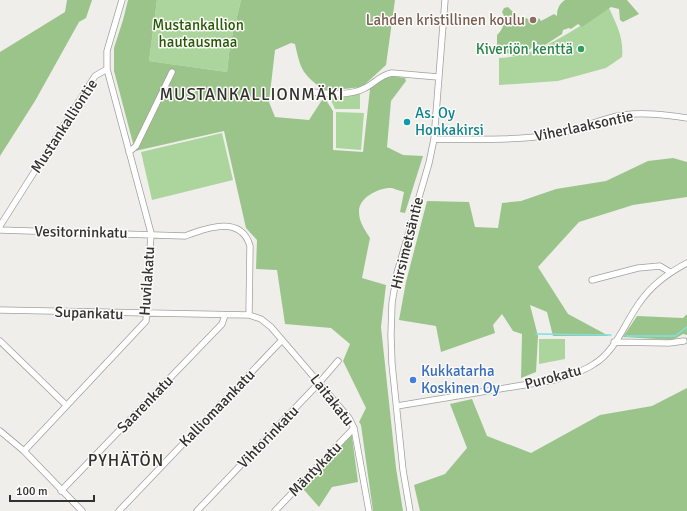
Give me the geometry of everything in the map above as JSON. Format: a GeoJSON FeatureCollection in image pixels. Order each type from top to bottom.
{"type":"FeatureCollection","features":[{"type":"Feature","properties":{"kind":"street","name":"Mustankalliontie"},"geometry":{"type":"LineString","coordinates":[[0,226],[95,76],[107,70],[107,51],[122,0]]}},
{"type":"Feature","properties":{"kind":"street","name":"Hirsimetsäntie"},"geometry":{"type":"LineString","coordinates":[[410,511],[403,470],[390,336],[393,296],[397,273],[429,163],[434,138],[445,0]]}},
{"type":"Feature","properties":{"kind":"street","name":"Huvilakatu"},"geometry":{"type":"LineString","coordinates":[[24,451],[146,321],[151,234],[107,70]]}},
{"type":"Feature","properties":{"kind":"street"},"geometry":{"type":"LineString","coordinates":[[129,152],[136,146],[172,72]]}},
{"type":"Feature","properties":{"kind":"street"},"geometry":{"type":"LineString","coordinates":[[313,92],[325,94],[357,91],[368,86],[384,74],[392,73],[438,77]]}},
{"type":"Feature","properties":{"kind":"street","name":"Viherlaaksontie"},"geometry":{"type":"LineString","coordinates":[[434,138],[526,138],[551,135],[574,131],[622,115],[653,114],[687,118]]}},
{"type":"Feature","properties":{"kind":"street","name":"Vesitorninkatu"},"geometry":{"type":"LineString","coordinates":[[0,230],[185,236],[206,229],[230,227],[243,232],[247,237],[250,246],[249,315]]}},
{"type":"Feature","properties":{"kind":"street","name":"Purokatu"},"geometry":{"type":"LineString","coordinates":[[397,406],[554,380],[575,374],[595,364],[609,351],[640,301],[670,272],[687,263]]}},
{"type":"Feature","properties":{"kind":"street"},"geometry":{"type":"LineString","coordinates":[[592,280],[638,268],[660,266],[670,272]]}},
{"type":"Feature","properties":{"kind":"street","name":"Supankatu"},"geometry":{"type":"LineString","coordinates":[[0,310],[225,316],[249,315]]}},
{"type":"Feature","properties":{"kind":"street","name":"Laitakatu"},"geometry":{"type":"LineString","coordinates":[[249,315],[261,319],[271,327],[349,418],[354,428],[368,511]]}},
{"type":"Feature","properties":{"kind":"street","name":"Saarenkatu"},"geometry":{"type":"LineString","coordinates":[[61,491],[222,324],[225,316]]}},
{"type":"Feature","properties":{"kind":"street","name":"Kalliomaankatu"},"geometry":{"type":"LineString","coordinates":[[119,511],[282,340]]}},
{"type":"Feature","properties":{"kind":"street"},"geometry":{"type":"LineString","coordinates":[[0,341],[66,405]]}},
{"type":"Feature","properties":{"kind":"street"},"geometry":{"type":"LineString","coordinates":[[614,342],[669,344],[684,341]]}},
{"type":"Feature","properties":{"kind":"street","name":"Vihtorinkatu"},"geometry":{"type":"LineString","coordinates":[[197,511],[319,383],[338,361]]}},
{"type":"Feature","properties":{"kind":"street","name":"Mäntykatu"},"geometry":{"type":"LineString","coordinates":[[275,511],[354,428]]}},
{"type":"Feature","properties":{"kind":"street"},"geometry":{"type":"LineString","coordinates":[[0,431],[24,451],[82,511]]}},
{"type":"Feature","properties":{"kind":"green space"},"geometry":{"type":"Polygon","coordinates":[[[67,0],[92,0],[86,18],[79,22],[35,101],[0,156],[0,52],[65,12],[67,0]]]}},
{"type":"Feature","properties":{"kind":"green space"},"geometry":{"type":"Polygon","coordinates":[[[128,0],[157,0],[149,61],[227,72],[230,45],[241,0],[395,0],[386,65],[362,87],[325,91],[304,72],[299,61],[295,44],[291,43],[275,50],[269,102],[275,117],[309,120],[322,100],[326,100],[333,111],[333,150],[363,152],[370,89],[376,81],[385,75],[405,78],[406,81],[391,101],[387,147],[403,155],[423,156],[405,213],[400,212],[404,192],[392,188],[381,189],[370,194],[362,202],[359,212],[361,223],[370,238],[362,278],[386,285],[381,327],[396,468],[403,511],[373,511],[361,425],[359,422],[366,408],[343,361],[350,344],[331,328],[285,324],[277,270],[256,269],[257,240],[246,228],[224,131],[135,151],[114,71],[114,48],[128,0]]]}},
{"type":"Feature","properties":{"kind":"green space","name":"Mustankallion hautausmaa"},"geometry":{"type":"Polygon","coordinates":[[[157,0],[241,0],[230,45],[227,72],[149,61],[157,0]]]}},
{"type":"Feature","properties":{"kind":"green space"},"geometry":{"type":"Polygon","coordinates":[[[565,0],[627,0],[639,14],[623,22],[620,20],[619,9],[611,7],[582,27],[578,24],[571,29],[569,28],[563,30],[562,34],[545,45],[537,46],[537,41],[532,48],[524,53],[513,56],[497,48],[497,35],[503,27],[504,18],[502,12],[504,8],[508,7],[522,21],[526,18],[536,23],[539,18],[541,21],[554,14],[557,16],[557,11],[561,3],[565,0]]]}},
{"type":"Feature","properties":{"kind":"green space","name":"Kiveriön kenttä"},"geometry":{"type":"Polygon","coordinates":[[[609,8],[621,38],[622,57],[606,68],[558,81],[499,85],[499,58],[528,53],[542,47],[609,8]]]}},
{"type":"Feature","properties":{"kind":"green space"},"geometry":{"type":"Polygon","coordinates":[[[360,93],[360,109],[335,109],[329,96],[360,93]]]}},
{"type":"Feature","properties":{"kind":"green space"},"geometry":{"type":"Polygon","coordinates":[[[336,112],[364,113],[361,150],[336,148],[336,112]]]}},
{"type":"Feature","properties":{"kind":"green space"},"geometry":{"type":"Polygon","coordinates":[[[222,133],[233,180],[152,200],[141,152],[222,133]]]}},
{"type":"Feature","properties":{"kind":"green space"},"geometry":{"type":"Polygon","coordinates":[[[673,158],[687,162],[687,197],[633,205],[579,222],[538,267],[568,314],[609,336],[553,336],[547,312],[530,305],[538,336],[536,372],[521,378],[522,334],[513,331],[502,314],[493,325],[495,333],[441,352],[436,326],[399,320],[406,282],[427,201],[469,202],[475,227],[498,228],[502,203],[521,201],[556,189],[606,181],[648,161],[673,158]]]}},
{"type":"Feature","properties":{"kind":"green space"},"geometry":{"type":"Polygon","coordinates":[[[687,314],[687,335],[683,334],[673,340],[623,337],[637,316],[683,318],[687,314]]]}},
{"type":"Feature","properties":{"kind":"green space"},"geometry":{"type":"Polygon","coordinates":[[[539,339],[565,339],[565,359],[539,364],[539,339]]]}},
{"type":"Feature","properties":{"kind":"green space"},"geometry":{"type":"Polygon","coordinates":[[[687,388],[687,511],[420,511],[414,485],[445,474],[467,448],[450,404],[472,399],[487,436],[531,453],[600,415],[652,406],[687,388]]]}},
{"type":"Feature","properties":{"kind":"green space"},"geometry":{"type":"Polygon","coordinates":[[[351,429],[358,482],[332,487],[319,507],[298,483],[351,429]]]}},
{"type":"Feature","properties":{"kind":"waterway"},"geometry":{"type":"LineString","coordinates":[[626,336],[675,336],[687,327]]}},
{"type":"Feature","properties":{"kind":"waterway"},"geometry":{"type":"LineString","coordinates":[[536,334],[611,335]]}},
{"type":"Feature","properties":{"kind":"place","name":"Lahden kristillinen koulu"},"geometry":{"type":"Point","coordinates":[533,20]}},
{"type":"Feature","properties":{"kind":"place","name":"Kiveriön kenttä"},"geometry":{"type":"Point","coordinates":[581,49]}},
{"type":"Feature","properties":{"kind":"place","name":"As. Oy Honkakirsi"},"geometry":{"type":"Point","coordinates":[407,122]}},
{"type":"Feature","properties":{"kind":"place","name":"Kukkatarha Koskinen Oy"},"geometry":{"type":"Point","coordinates":[413,380]}},
{"type":"Feature","properties":{"kind":"district","name":"MUSTANKALLIONMÄKI"},"geometry":{"type":"Point","coordinates":[252,94]}},
{"type":"Feature","properties":{"kind":"district","name":"PYHÄTÖN"},"geometry":{"type":"Point","coordinates":[126,460]}}]}
